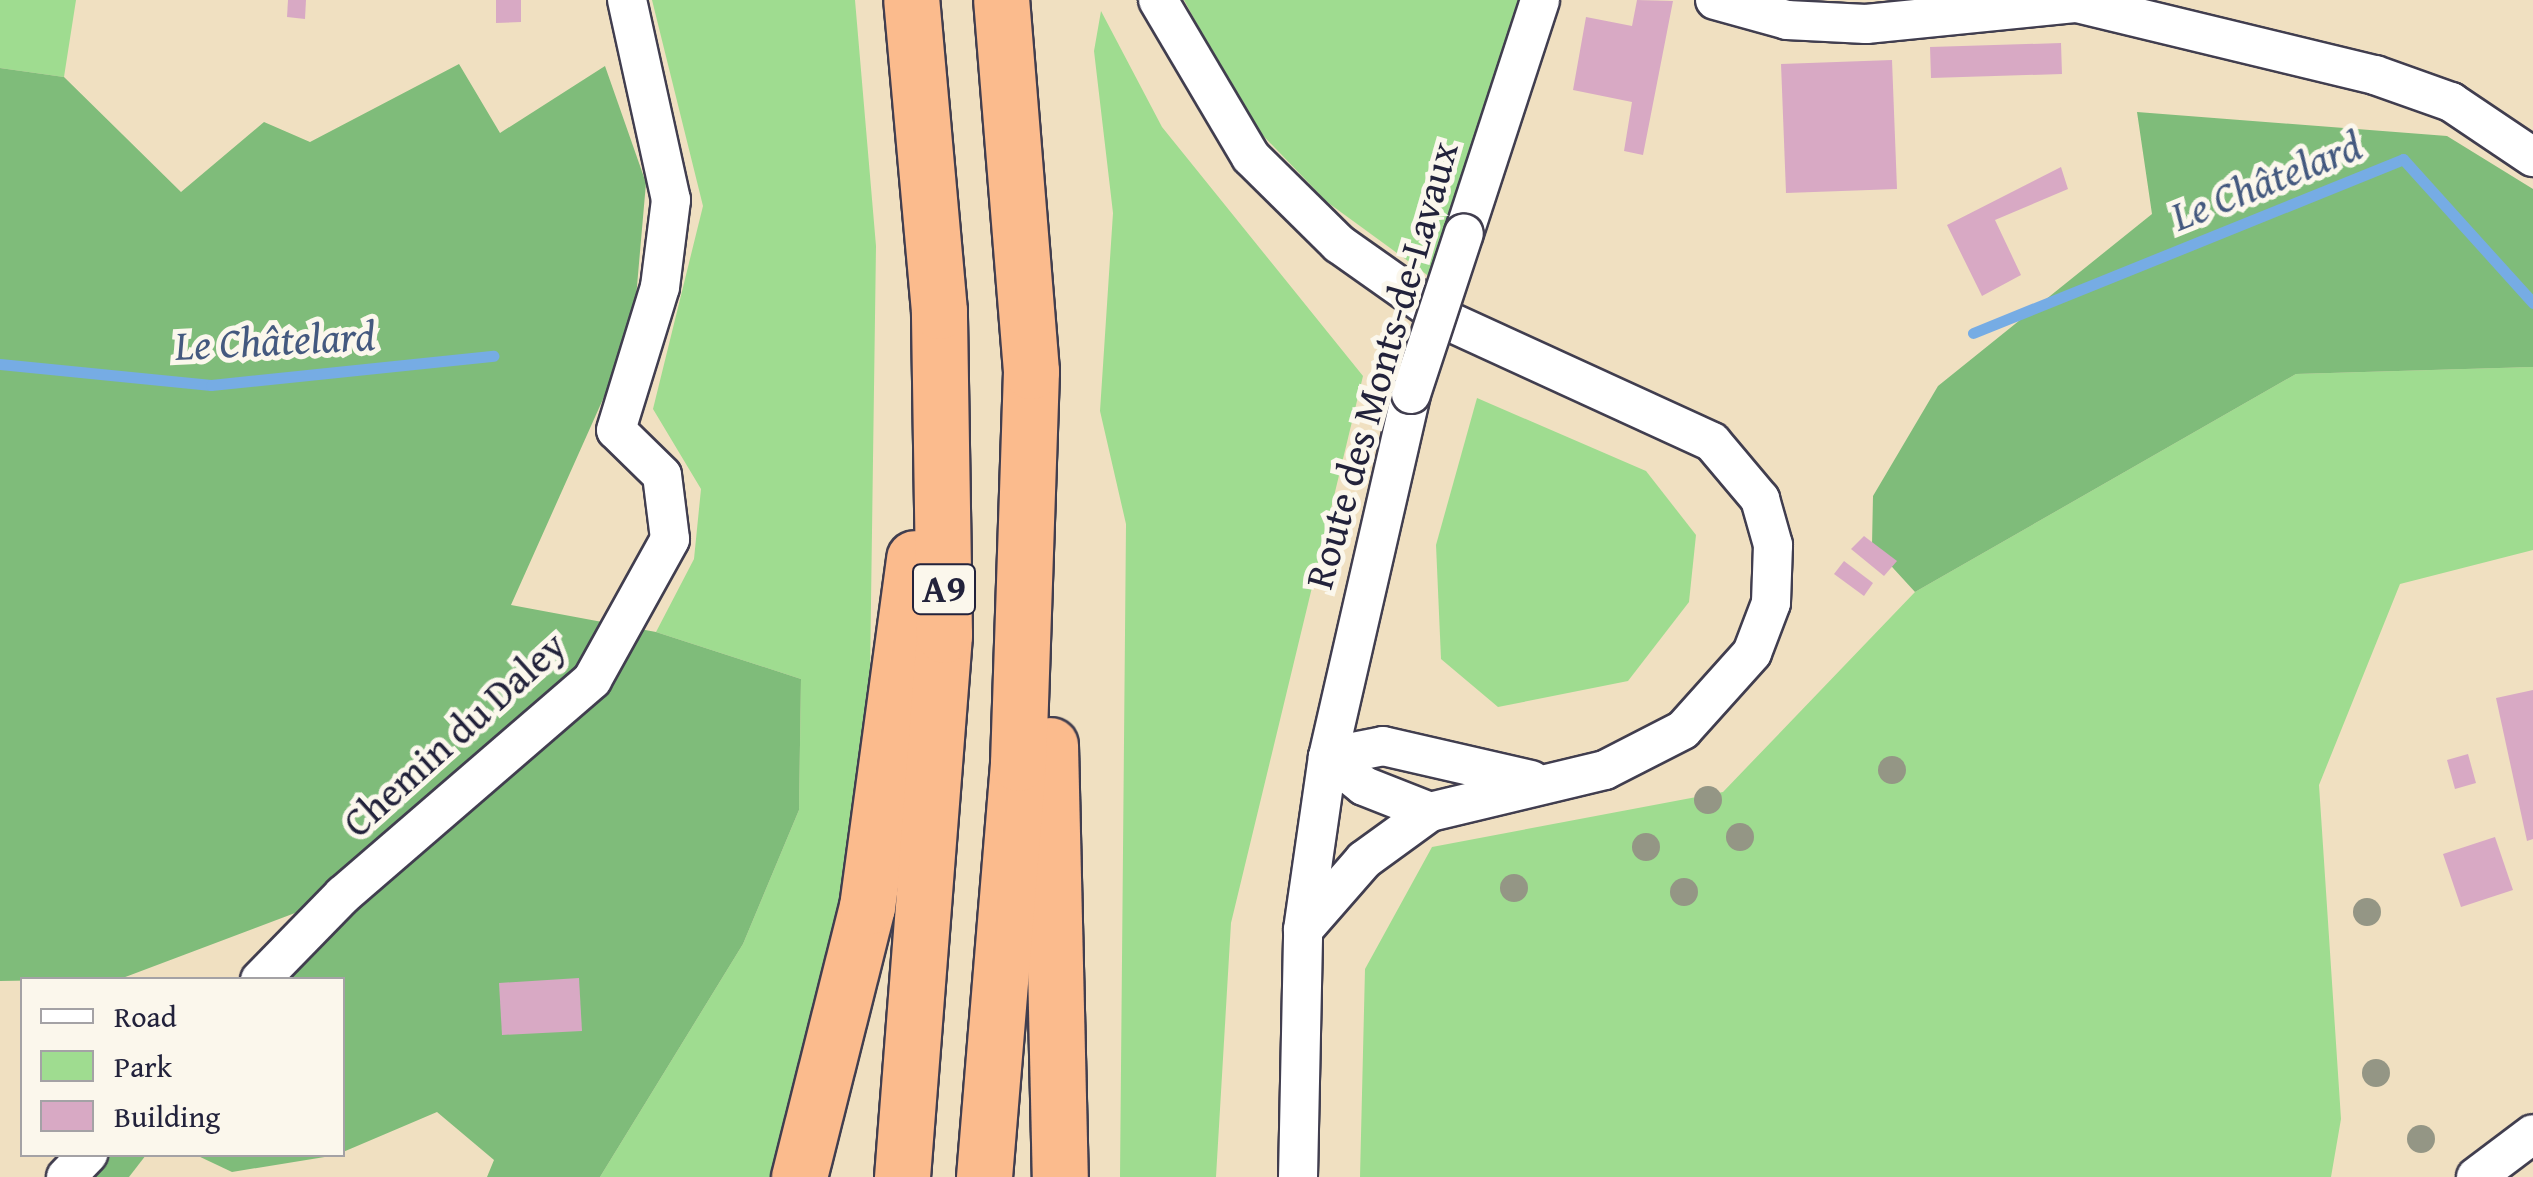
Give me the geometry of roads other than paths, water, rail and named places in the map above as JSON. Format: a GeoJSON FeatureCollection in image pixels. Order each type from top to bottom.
{"type":"FeatureCollection","features":[{"type":"Feature","properties":{"kind":"highway","name":"A9"},"geometry":{"type":"LineString","coordinates":[[902,1177],[944,634],[939,311],[911,0]]}},
{"type":"Feature","properties":{"kind":"highway","name":"A9"},"geometry":{"type":"LineString","coordinates":[[984,1177],[1018,763],[1031,371],[1001,0]]}},
{"type":"Feature","properties":{"kind":"highway"},"geometry":{"type":"LineString","coordinates":[[799,1177],[867,906],[939,311]]}},
{"type":"Feature","properties":{"kind":"highway"},"geometry":{"type":"LineString","coordinates":[[1031,371],[1061,967],[1060,1177]]}},
{"type":"Feature","properties":{"kind":"street","name":"Chemin du Daley"},"geometry":{"type":"LineString","coordinates":[[263,977],[343,895],[592,680],[670,539],[662,475],[643,447],[616,430],[660,288],[671,200],[627,0]]}},
{"type":"Feature","properties":{"kind":"street"},"geometry":{"type":"LineString","coordinates":[[1158,0],[1240,142],[1339,244],[1448,322],[1681,422],[1730,460],[1760,499],[1775,573],[1764,628],[1737,677],[1651,750],[1554,783],[1430,812],[1364,860],[1304,930]]}},
{"type":"Feature","properties":{"kind":"street","name":"Route des Monts-de-Lavaux"},"geometry":{"type":"LineString","coordinates":[[1298,1177],[1304,930],[1328,756],[1412,394],[1540,0]]}},
{"type":"Feature","properties":{"kind":"street"},"geometry":{"type":"LineString","coordinates":[[1715,0],[1788,20],[1866,24],[2077,4],[2375,75],[2451,102],[2533,157]]}},
{"type":"Feature","properties":{"kind":"street"},"geometry":{"type":"LineString","coordinates":[[1328,756],[1383,746],[1554,783]]}},
{"type":"Feature","properties":{"kind":"street"},"geometry":{"type":"LineString","coordinates":[[1328,756],[1364,786],[1430,812]]}},
{"type":"Feature","properties":{"kind":"street"},"geometry":{"type":"LineString","coordinates":[[2476,1177],[2533,1134]]}},
{"type":"Feature","properties":{"kind":"street"},"geometry":{"type":"LineString","coordinates":[[66,1177],[85,1157]]}},
{"type":"Feature","properties":{"kind":"waterway","name":"Le Châtelard"},"geometry":{"type":"LineString","coordinates":[[1973,333],[2403,159],[2533,303]]}},
{"type":"Feature","properties":{"kind":"waterway","name":"Le Châtelard"},"geometry":{"type":"LineString","coordinates":[[0,364],[211,385],[494,356]]}}]}
